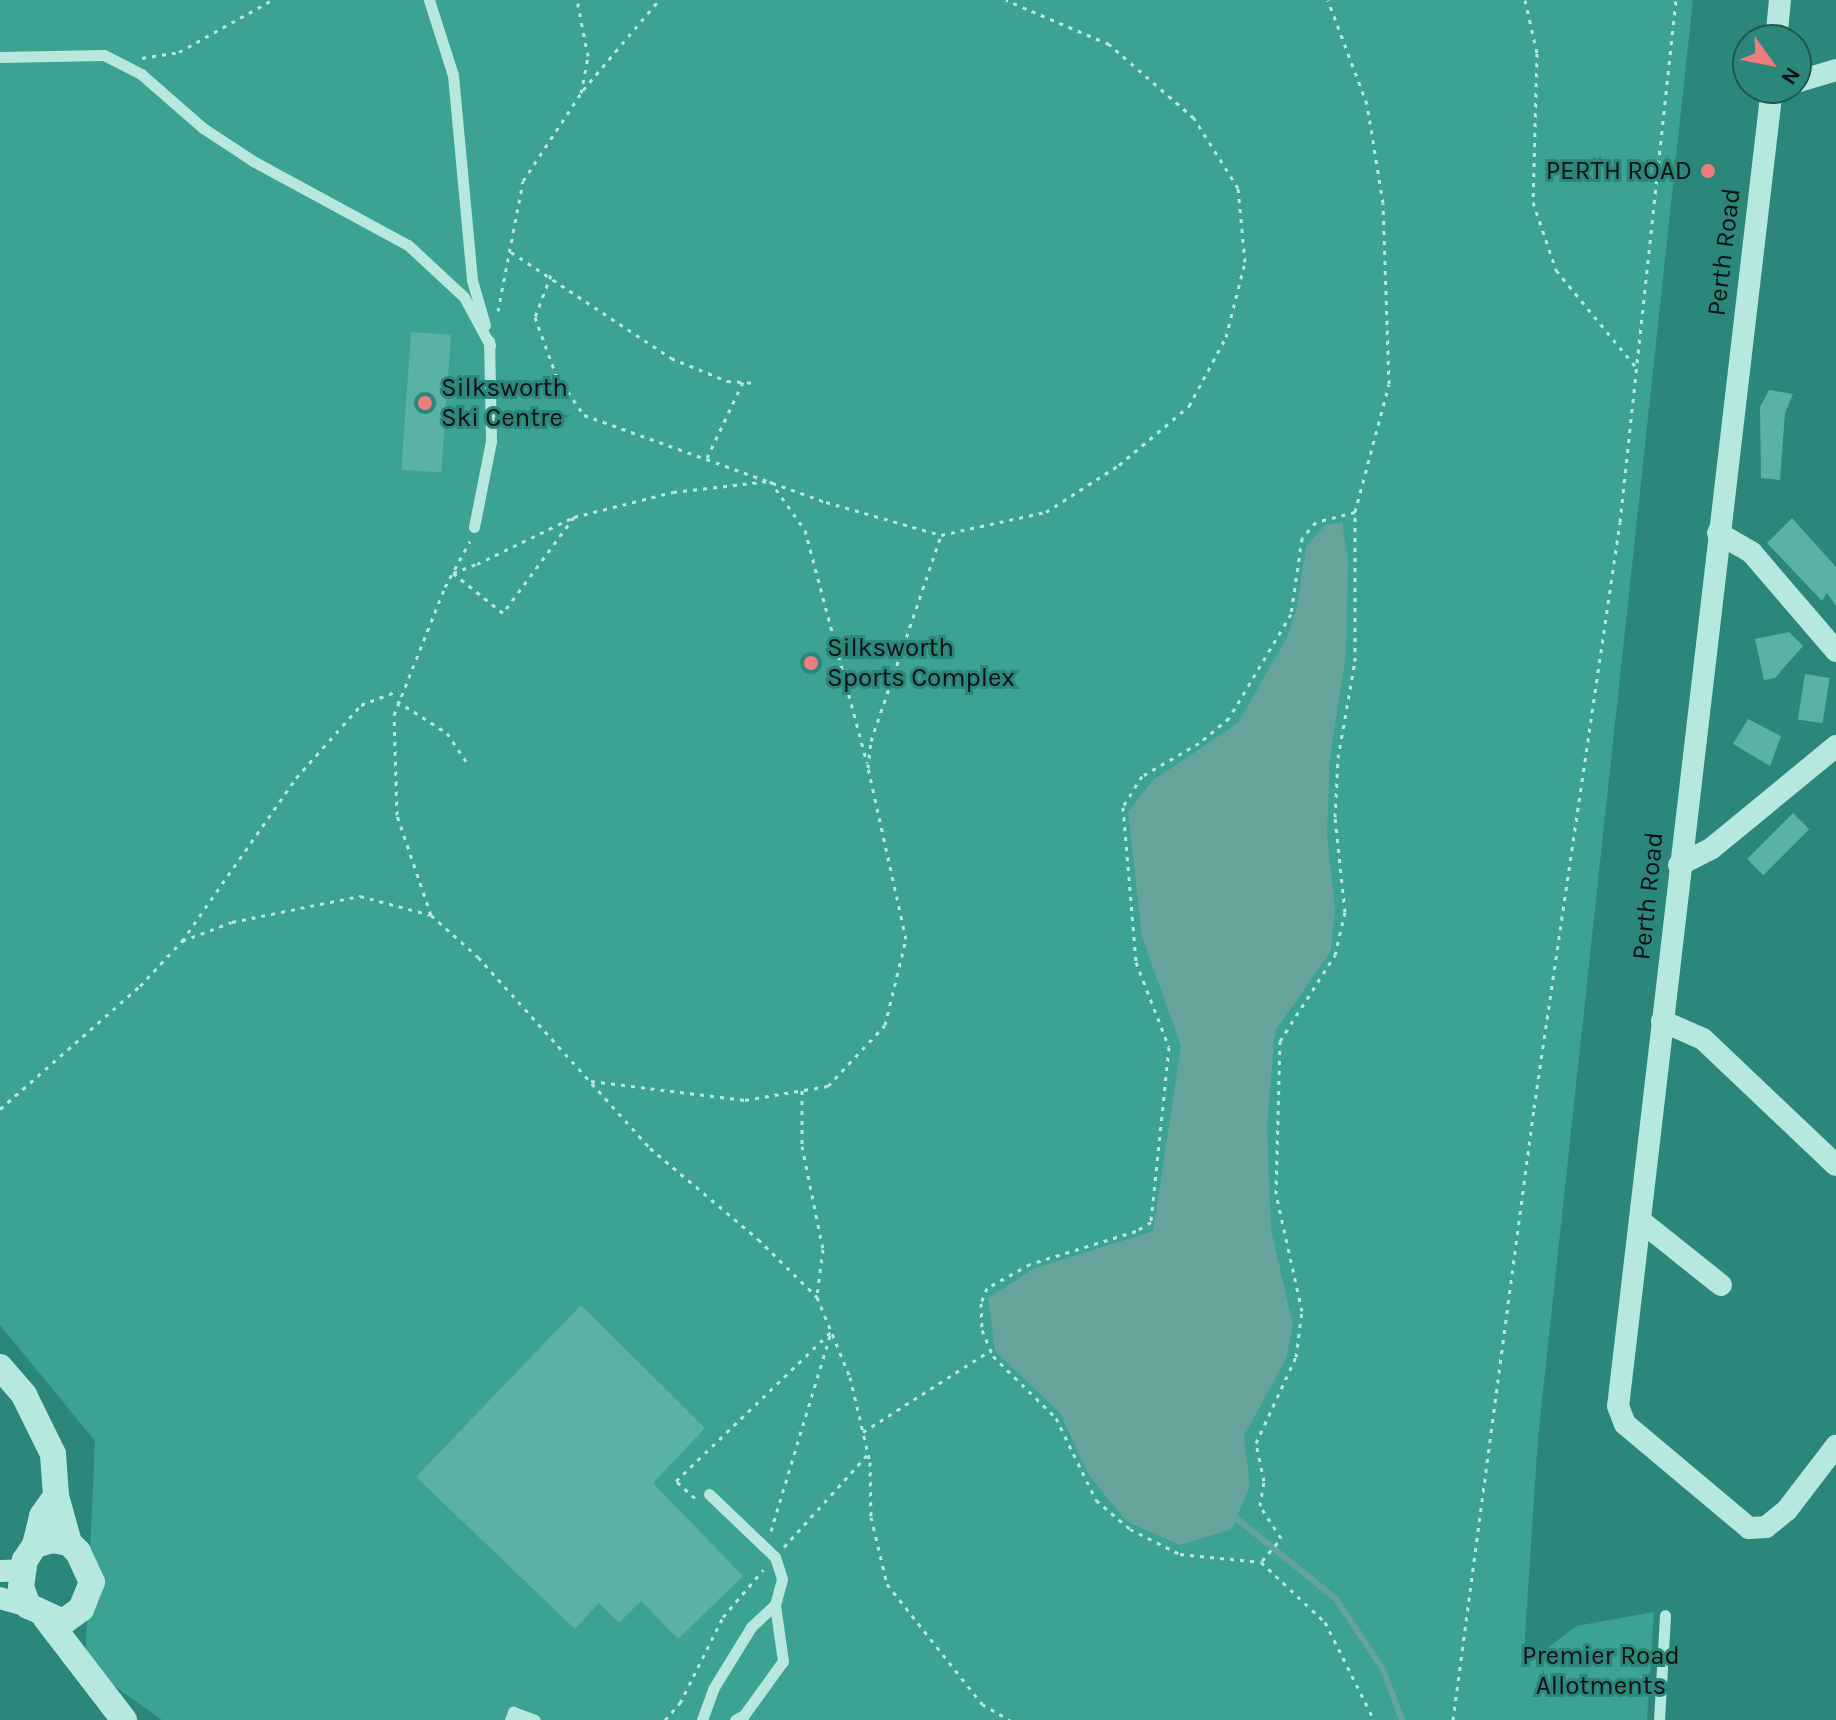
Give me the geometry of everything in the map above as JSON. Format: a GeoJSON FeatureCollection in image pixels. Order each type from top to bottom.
{"type":"FeatureCollection","features":[{"type":"Feature","properties":{"kind":"street"},"geometry":{"type":"LineString","coordinates":[[1778,24],[1780,0]]}},
{"type":"Feature","properties":{"kind":"street"},"geometry":{"type":"LineString","coordinates":[[1812,77],[1836,70]]}},
{"type":"Feature","properties":{"kind":"street","name":"Perth Road"},"geometry":{"type":"LineString","coordinates":[[1771,104],[1718,533],[1642,1222],[1618,1406],[1625,1424],[1749,1528],[1766,1527],[1787,1510],[1836,1446]]}},
{"type":"Feature","properties":{"kind":"street"},"geometry":{"type":"LineString","coordinates":[[1718,533],[1752,553],[1836,651]]}},
{"type":"Feature","properties":{"kind":"street"},"geometry":{"type":"LineString","coordinates":[[1679,865],[1712,848],[1836,746]]}},
{"type":"Feature","properties":{"kind":"street"},"geometry":{"type":"LineString","coordinates":[[1662,1021],[1703,1039],[1836,1165]]}},
{"type":"Feature","properties":{"kind":"street"},"geometry":{"type":"LineString","coordinates":[[1642,1222],[1721,1285]]}},
{"type":"Feature","properties":{"kind":"street"},"geometry":{"type":"LineString","coordinates":[[0,1367],[24,1395],[53,1454],[56,1496],[69,1543],[92,1582],[81,1609],[85,1665]]}},
{"type":"Feature","properties":{"kind":"street"},"geometry":{"type":"LineString","coordinates":[[56,1496],[42,1516],[35,1545],[12,1570],[36,1612],[85,1665],[124,1720]]}},
{"type":"Feature","properties":{"kind":"street"},"geometry":{"type":"LineString","coordinates":[[35,1545],[69,1543]]}},
{"type":"Feature","properties":{"kind":"street"},"geometry":{"type":"LineString","coordinates":[[0,1598],[63,1622],[81,1609]]}},
{"type":"Feature","properties":{"kind":"lane"},"geometry":{"type":"LineString","coordinates":[[429,0],[453,75],[472,280],[490,345],[491,441],[474,527]]}},
{"type":"Feature","properties":{"kind":"lane"},"geometry":{"type":"LineString","coordinates":[[0,57],[104,55],[119,62],[253,161],[408,245],[464,297],[490,345]]}},
{"type":"Feature","properties":{"kind":"lane"},"geometry":{"type":"LineString","coordinates":[[709,1494],[775,1557],[782,1579],[775,1605],[783,1661],[744,1715],[735,1720]]}},
{"type":"Feature","properties":{"kind":"lane"},"geometry":{"type":"LineString","coordinates":[[702,1720],[713,1689],[751,1627],[775,1605]]}},
{"type":"Feature","properties":{"kind":"lane"},"geometry":{"type":"LineString","coordinates":[[1659,1720],[1665,1615]]}},
{"type":"Feature","properties":{"kind":"lane"},"geometry":{"type":"LineString","coordinates":[[510,1720],[513,1712],[535,1720]]}},
{"type":"Feature","properties":{"kind":"path"},"geometry":{"type":"LineString","coordinates":[[119,62],[179,52],[272,0]]}},
{"type":"Feature","properties":{"kind":"path"},"geometry":{"type":"LineString","coordinates":[[577,0],[588,56],[581,93]]}},
{"type":"Feature","properties":{"kind":"path"},"geometry":{"type":"LineString","coordinates":[[490,345],[523,181],[581,93],[659,0]]}},
{"type":"Feature","properties":{"kind":"path"},"geometry":{"type":"LineString","coordinates":[[551,275],[535,317],[556,375],[584,415],[770,481],[941,535],[1046,512],[1119,465],[1189,406],[1226,337],[1245,262],[1238,188],[1194,118],[1109,44],[1006,0]]}},
{"type":"Feature","properties":{"kind":"path"},"geometry":{"type":"LineString","coordinates":[[1261,1562],[1279,1540],[1260,1506],[1264,1481],[1256,1443],[1296,1357],[1302,1311],[1276,1194],[1280,1041],[1335,955],[1345,912],[1335,817],[1338,758],[1355,661],[1355,512],[1389,384],[1390,303],[1383,203],[1367,104],[1328,0]]}},
{"type":"Feature","properties":{"kind":"path"},"geometry":{"type":"LineString","coordinates":[[1525,0],[1537,53],[1533,202],[1556,270],[1635,367]]}},
{"type":"Feature","properties":{"kind":"path"},"geometry":{"type":"LineString","coordinates":[[1453,1720],[1534,1108],[1620,522],[1676,0]]}},
{"type":"Feature","properties":{"kind":"path"},"geometry":{"type":"LineString","coordinates":[[510,252],[551,275],[671,358],[727,381],[755,383]]}},
{"type":"Feature","properties":{"kind":"path"},"geometry":{"type":"LineString","coordinates":[[707,458],[743,382]]}},
{"type":"Feature","properties":{"kind":"path"},"geometry":{"type":"LineString","coordinates":[[453,573],[574,517],[673,492],[770,481]]}},
{"type":"Feature","properties":{"kind":"path"},"geometry":{"type":"LineString","coordinates":[[589,1080],[745,1100],[828,1086],[885,1025],[906,939],[868,768],[805,530],[770,481]]}},
{"type":"Feature","properties":{"kind":"path"},"geometry":{"type":"LineString","coordinates":[[1355,512],[1316,522],[1302,538],[1291,614],[1276,646],[1229,718],[1199,743],[1142,776],[1123,807],[1136,962],[1169,1047],[1154,1214],[1136,1231],[1030,1264],[987,1288],[982,1325],[991,1350],[1056,1418],[1096,1500],[1130,1529],[1180,1554],[1261,1562],[1325,1622],[1374,1720]]}},
{"type":"Feature","properties":{"kind":"path"},"geometry":{"type":"LineString","coordinates":[[453,573],[503,613],[574,517]]}},
{"type":"Feature","properties":{"kind":"path"},"geometry":{"type":"LineString","coordinates":[[431,915],[397,815],[397,701],[474,527]]}},
{"type":"Feature","properties":{"kind":"path"},"geometry":{"type":"LineString","coordinates":[[868,768],[871,741],[941,535]]}},
{"type":"Feature","properties":{"kind":"path"},"geometry":{"type":"LineString","coordinates":[[0,1109],[140,986],[182,941],[296,778],[361,705],[400,690]]}},
{"type":"Feature","properties":{"kind":"path"},"geometry":{"type":"LineString","coordinates":[[397,701],[447,733],[467,763]]}},
{"type":"Feature","properties":{"kind":"path"},"geometry":{"type":"LineString","coordinates":[[182,941],[232,922],[360,896],[431,915],[478,957],[650,1148],[758,1239],[817,1297],[850,1377],[868,1454],[871,1517],[887,1584],[982,1704],[1010,1720]]}},
{"type":"Feature","properties":{"kind":"path"},"geometry":{"type":"LineString","coordinates":[[802,1090],[802,1146],[823,1249],[817,1297]]}},
{"type":"Feature","properties":{"kind":"path"},"geometry":{"type":"LineString","coordinates":[[709,1494],[699,1501],[676,1481],[831,1332]]}},
{"type":"Feature","properties":{"kind":"path"},"geometry":{"type":"LineString","coordinates":[[766,1548],[831,1332]]}},
{"type":"Feature","properties":{"kind":"path"},"geometry":{"type":"LineString","coordinates":[[863,1432],[991,1350]]}},
{"type":"Feature","properties":{"kind":"path"},"geometry":{"type":"LineString","coordinates":[[665,1720],[680,1703],[723,1617],[868,1454]]}},
{"type":"Feature","properties":{"kind":"green space","name":"Silksworth Sports Complex"},"geometry":{"type":"Polygon","coordinates":[[[0,0],[1693,0],[1538,1438],[1523,1667],[1576,1626],[1654,1612],[1647,1720],[162,1720],[85,1665],[95,1441],[0,1325],[0,0]]]}},
{"type":"Feature","properties":{"kind":"water"},"geometry":{"type":"Polygon","coordinates":[[[1342,522],[1348,559],[1346,654],[1330,758],[1327,833],[1335,909],[1331,951],[1275,1031],[1267,1125],[1271,1229],[1293,1325],[1286,1359],[1244,1436],[1250,1485],[1232,1529],[1180,1545],[1126,1521],[1088,1474],[1060,1413],[995,1351],[988,1298],[1033,1269],[1153,1231],[1181,1046],[1142,937],[1128,812],[1152,781],[1238,723],[1286,639],[1297,608],[1306,546],[1325,525],[1342,522]]]}},
{"type":"Feature","properties":{"kind":"building","name":"Silksworth Ski Centre"},"geometry":{"type":"Polygon","coordinates":[[[411,332],[451,335],[441,472],[401,470],[411,332]]]}},
{"type":"Feature","properties":{"kind":"building"},"geometry":{"type":"Polygon","coordinates":[[[1769,390],[1793,394],[1785,413],[1780,480],[1761,478],[1760,407],[1769,390]]]}},
{"type":"Feature","properties":{"kind":"building"},"geometry":{"type":"Polygon","coordinates":[[[1792,518],[1836,567],[1836,606],[1827,593],[1822,601],[1767,543],[1792,518]]]}},
{"type":"Feature","properties":{"kind":"building"},"geometry":{"type":"Polygon","coordinates":[[[1789,632],[1803,646],[1775,678],[1764,680],[1755,639],[1789,632]]]}},
{"type":"Feature","properties":{"kind":"building"},"geometry":{"type":"Polygon","coordinates":[[[1805,674],[1830,678],[1822,723],[1798,719],[1805,674]]]}},
{"type":"Feature","properties":{"kind":"building"},"geometry":{"type":"Polygon","coordinates":[[[1748,719],[1781,736],[1770,766],[1733,744],[1748,719]]]}},
{"type":"Feature","properties":{"kind":"building"},"geometry":{"type":"Polygon","coordinates":[[[1793,813],[1809,829],[1763,875],[1747,859],[1793,813]]]}},
{"type":"Feature","properties":{"kind":"building"},"geometry":{"type":"Polygon","coordinates":[[[581,1305],[705,1428],[653,1483],[743,1576],[678,1639],[641,1601],[619,1623],[599,1603],[575,1629],[416,1477],[581,1305]]]}},
{"type":"Feature","properties":{"kind":"waterway"},"geometry":{"type":"LineString","coordinates":[[1236,1518],[1336,1599],[1383,1669],[1402,1720]]}},
{"type":"Feature","properties":{"kind":"place","name":"PERTH ROAD"},"geometry":{"type":"Point","coordinates":[1708,171]}},
{"type":"Feature","properties":{"kind":"place","name":"Silksworth Ski Centre"},"geometry":{"type":"Point","coordinates":[425,403]}},
{"type":"Feature","properties":{"kind":"place","name":"Silksworth Sports Complex"},"geometry":{"type":"Point","coordinates":[811,663]}},
{"type":"Feature","properties":{"kind":"park label","name":"Premier Road Allotments"},"geometry":{"type":"Point","coordinates":[1601,1671]}}]}
